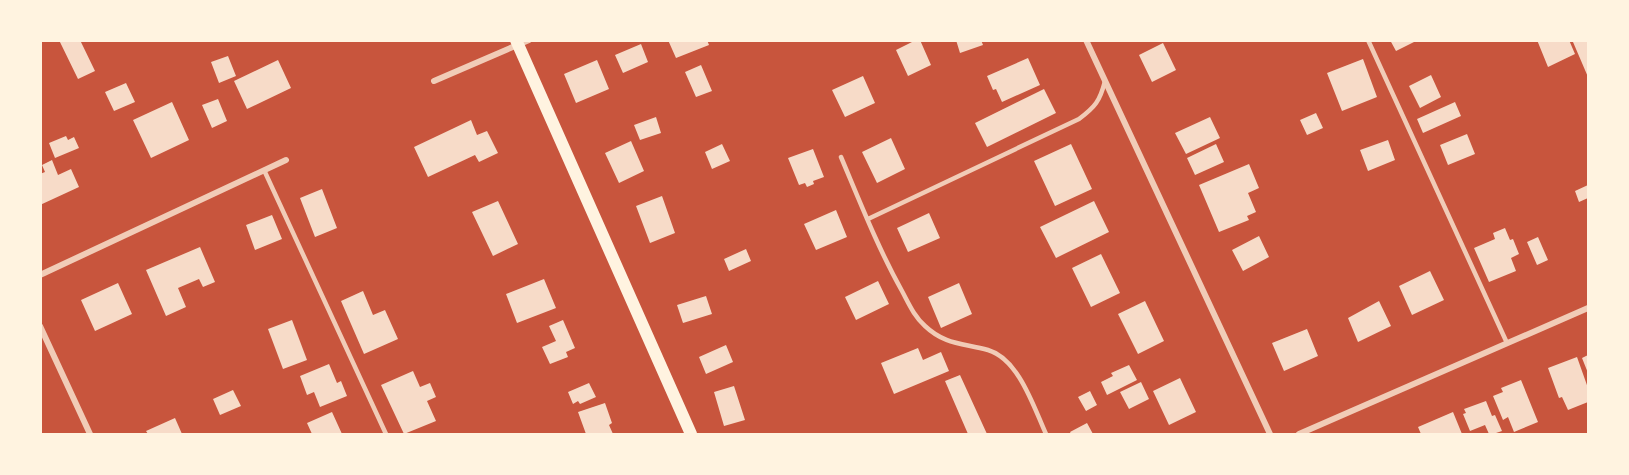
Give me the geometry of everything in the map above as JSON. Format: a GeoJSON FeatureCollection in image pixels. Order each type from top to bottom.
{"type":"FeatureCollection","features":[{"type":"Feature","properties":{"kind":"main road"},"geometry":{"type":"LineString","coordinates":[[521,42],[691,435]]}},
{"type":"Feature","properties":{"kind":"street"},"geometry":{"type":"LineString","coordinates":[[1086,40],[1270,435]]}},
{"type":"Feature","properties":{"kind":"street"},"geometry":{"type":"LineString","coordinates":[[434,81],[521,42]]}},
{"type":"Feature","properties":{"kind":"street"},"geometry":{"type":"LineString","coordinates":[[40,276],[286,160]]}},
{"type":"Feature","properties":{"kind":"street"},"geometry":{"type":"LineString","coordinates":[[1299,435],[1588,308]]}},
{"type":"Feature","properties":{"kind":"street"},"geometry":{"type":"LineString","coordinates":[[40,326],[90,435]]}},
{"type":"Feature","properties":{"kind":"lane"},"geometry":{"type":"LineString","coordinates":[[1368,40],[1507,343]]}},
{"type":"Feature","properties":{"kind":"lane"},"geometry":{"type":"LineString","coordinates":[[868,219],[1079,119],[1101,98],[1105,81]]}},
{"type":"Feature","properties":{"kind":"lane"},"geometry":{"type":"LineString","coordinates":[[841,157],[888,266],[915,316],[934,334],[945,340],[957,345],[988,350],[1009,363],[1020,378],[1047,435]]}},
{"type":"Feature","properties":{"kind":"lane"},"geometry":{"type":"LineString","coordinates":[[264,170],[386,435]]}},
{"type":"Feature","properties":{"kind":"building"},"geometry":{"type":"Polygon","coordinates":[[[59,40],[80,40],[95,71],[78,79],[59,40]]]}},
{"type":"Feature","properties":{"kind":"building"},"geometry":{"type":"Polygon","coordinates":[[[668,40],[707,40],[709,45],[676,58],[668,40]]]}},
{"type":"Feature","properties":{"kind":"building"},"geometry":{"type":"Polygon","coordinates":[[[920,40],[931,65],[908,76],[896,50],[920,40]]]}},
{"type":"Feature","properties":{"kind":"building"},"geometry":{"type":"Polygon","coordinates":[[[956,40],[981,40],[983,45],[960,53],[956,40]]]}},
{"type":"Feature","properties":{"kind":"building"},"geometry":{"type":"Polygon","coordinates":[[[1390,40],[1418,40],[1396,51],[1390,40]]]}},
{"type":"Feature","properties":{"kind":"building"},"geometry":{"type":"Polygon","coordinates":[[[1537,40],[1569,40],[1575,54],[1548,67],[1537,40]]]}},
{"type":"Feature","properties":{"kind":"building"},"geometry":{"type":"Polygon","coordinates":[[[1588,40],[1588,77],[1573,42],[1588,40]]]}},
{"type":"Feature","properties":{"kind":"building"},"geometry":{"type":"Polygon","coordinates":[[[1163,43],[1176,70],[1152,82],[1139,55],[1163,43]]]}},
{"type":"Feature","properties":{"kind":"building"},"geometry":{"type":"Polygon","coordinates":[[[641,44],[648,62],[623,73],[615,55],[641,44]]]}},
{"type":"Feature","properties":{"kind":"building"},"geometry":{"type":"Polygon","coordinates":[[[228,56],[236,76],[219,83],[211,62],[228,56]]]}},
{"type":"Feature","properties":{"kind":"building"},"geometry":{"type":"Polygon","coordinates":[[[1028,58],[1040,85],[1002,102],[987,76],[1028,58]]]}},
{"type":"Feature","properties":{"kind":"building"},"geometry":{"type":"Polygon","coordinates":[[[1363,59],[1377,97],[1342,111],[1327,73],[1363,59]]]}},
{"type":"Feature","properties":{"kind":"building"},"geometry":{"type":"Polygon","coordinates":[[[278,60],[291,88],[247,109],[234,81],[278,60]]]}},
{"type":"Feature","properties":{"kind":"building"},"geometry":{"type":"Polygon","coordinates":[[[597,60],[609,89],[576,103],[564,74],[597,60]]]}},
{"type":"Feature","properties":{"kind":"building"},"geometry":{"type":"Polygon","coordinates":[[[701,65],[712,91],[696,97],[685,72],[701,65]]]}},
{"type":"Feature","properties":{"kind":"building"},"geometry":{"type":"Polygon","coordinates":[[[1431,75],[1441,97],[1420,108],[1409,86],[1431,75]]]}},
{"type":"Feature","properties":{"kind":"building"},"geometry":{"type":"Polygon","coordinates":[[[863,76],[875,103],[845,117],[832,90],[863,76]]]}},
{"type":"Feature","properties":{"kind":"building"},"geometry":{"type":"Polygon","coordinates":[[[126,83],[135,102],[114,111],[105,92],[126,83]]]}},
{"type":"Feature","properties":{"kind":"building"},"geometry":{"type":"Polygon","coordinates":[[[1044,89],[1056,113],[987,147],[975,123],[1044,89]]]}},
{"type":"Feature","properties":{"kind":"building"},"geometry":{"type":"Polygon","coordinates":[[[218,99],[227,121],[212,128],[202,105],[218,99]]]}},
{"type":"Feature","properties":{"kind":"building"},"geometry":{"type":"Polygon","coordinates":[[[172,102],[189,140],[151,158],[133,120],[172,102]]]}},
{"type":"Feature","properties":{"kind":"building"},"geometry":{"type":"Polygon","coordinates":[[[1455,102],[1461,116],[1423,133],[1417,119],[1455,102]]]}},
{"type":"Feature","properties":{"kind":"building"},"geometry":{"type":"Polygon","coordinates":[[[1316,113],[1323,128],[1307,135],[1300,120],[1316,113]]]}},
{"type":"Feature","properties":{"kind":"building"},"geometry":{"type":"Polygon","coordinates":[[[656,117],[661,133],[640,140],[634,125],[656,117]]]}},
{"type":"Feature","properties":{"kind":"building"},"geometry":{"type":"Polygon","coordinates":[[[1210,117],[1220,138],[1186,154],[1175,133],[1210,117]]]}},
{"type":"Feature","properties":{"kind":"building"},"geometry":{"type":"Polygon","coordinates":[[[471,120],[477,135],[487,131],[498,153],[479,162],[475,155],[428,177],[414,147],[471,120]]]}},
{"type":"Feature","properties":{"kind":"building"},"geometry":{"type":"Polygon","coordinates":[[[1467,134],[1475,154],[1448,165],[1440,145],[1467,134]]]}},
{"type":"Feature","properties":{"kind":"building"},"geometry":{"type":"Polygon","coordinates":[[[66,136],[68,140],[74,137],[79,148],[55,158],[49,143],[66,136]]]}},
{"type":"Feature","properties":{"kind":"building"},"geometry":{"type":"Polygon","coordinates":[[[891,138],[905,169],[877,183],[862,152],[891,138]]]}},
{"type":"Feature","properties":{"kind":"building"},"geometry":{"type":"Polygon","coordinates":[[[1388,140],[1395,160],[1368,171],[1360,150],[1388,140]]]}},
{"type":"Feature","properties":{"kind":"building"},"geometry":{"type":"Polygon","coordinates":[[[631,141],[644,171],[619,183],[605,153],[631,141]]]}},
{"type":"Feature","properties":{"kind":"building"},"geometry":{"type":"Polygon","coordinates":[[[722,144],[730,161],[712,169],[705,152],[722,144]]]}},
{"type":"Feature","properties":{"kind":"building"},"geometry":{"type":"Polygon","coordinates":[[[1071,144],[1092,189],[1055,206],[1034,161],[1071,144]]]}},
{"type":"Feature","properties":{"kind":"building"},"geometry":{"type":"Polygon","coordinates":[[[1216,144],[1224,162],[1195,175],[1187,158],[1216,144]]]}},
{"type":"Feature","properties":{"kind":"building"},"geometry":{"type":"Polygon","coordinates":[[[813,149],[824,177],[813,181],[814,184],[807,187],[805,183],[799,185],[788,158],[813,149]]]}},
{"type":"Feature","properties":{"kind":"building"},"geometry":{"type":"Polygon","coordinates":[[[52,160],[58,175],[71,169],[79,187],[40,205],[40,174],[45,172],[42,165],[52,160]]]}},
{"type":"Feature","properties":{"kind":"building"},"geometry":{"type":"Polygon","coordinates":[[[1249,164],[1259,188],[1248,193],[1256,212],[1247,216],[1249,220],[1219,232],[1199,185],[1249,164]]]}},
{"type":"Feature","properties":{"kind":"building"},"geometry":{"type":"Polygon","coordinates":[[[1588,185],[1588,198],[1579,202],[1575,191],[1588,185]]]}},
{"type":"Feature","properties":{"kind":"building"},"geometry":{"type":"Polygon","coordinates":[[[322,189],[337,228],[315,237],[300,198],[322,189]]]}},
{"type":"Feature","properties":{"kind":"building"},"geometry":{"type":"Polygon","coordinates":[[[662,196],[675,233],[650,243],[636,206],[662,196]]]}},
{"type":"Feature","properties":{"kind":"building"},"geometry":{"type":"Polygon","coordinates":[[[498,201],[518,244],[493,256],[472,212],[498,201]]]}},
{"type":"Feature","properties":{"kind":"building"},"geometry":{"type":"Polygon","coordinates":[[[1094,201],[1109,232],[1056,258],[1040,227],[1094,201]]]}},
{"type":"Feature","properties":{"kind":"building"},"geometry":{"type":"Polygon","coordinates":[[[836,210],[847,237],[816,250],[804,224],[836,210]]]}},
{"type":"Feature","properties":{"kind":"building"},"geometry":{"type":"Polygon","coordinates":[[[929,213],[940,238],[908,252],[897,228],[929,213]]]}},
{"type":"Feature","properties":{"kind":"building"},"geometry":{"type":"Polygon","coordinates":[[[272,215],[282,239],[255,250],[246,225],[272,215]]]}},
{"type":"Feature","properties":{"kind":"building"},"geometry":{"type":"Polygon","coordinates":[[[1505,228],[1510,240],[1513,239],[1519,254],[1511,258],[1516,271],[1489,282],[1474,248],[1495,239],[1493,233],[1505,228]]]}},
{"type":"Feature","properties":{"kind":"building"},"geometry":{"type":"Polygon","coordinates":[[[1259,236],[1269,257],[1243,271],[1232,250],[1259,236]]]}},
{"type":"Feature","properties":{"kind":"building"},"geometry":{"type":"Polygon","coordinates":[[[1538,237],[1548,260],[1537,265],[1527,242],[1538,237]]]}},
{"type":"Feature","properties":{"kind":"building"},"geometry":{"type":"Polygon","coordinates":[[[200,247],[215,282],[203,287],[199,279],[178,288],[186,307],[166,316],[146,270],[200,247]]]}},
{"type":"Feature","properties":{"kind":"building"},"geometry":{"type":"Polygon","coordinates":[[[746,249],[751,261],[729,271],[724,259],[746,249]]]}},
{"type":"Feature","properties":{"kind":"building"},"geometry":{"type":"Polygon","coordinates":[[[1101,254],[1120,293],[1091,307],[1072,268],[1101,254]]]}},
{"type":"Feature","properties":{"kind":"building"},"geometry":{"type":"Polygon","coordinates":[[[1430,271],[1444,300],[1412,315],[1399,286],[1430,271]]]}},
{"type":"Feature","properties":{"kind":"building"},"geometry":{"type":"Polygon","coordinates":[[[544,279],[556,308],[517,323],[506,294],[544,279]]]}},
{"type":"Feature","properties":{"kind":"building"},"geometry":{"type":"Polygon","coordinates":[[[878,281],[889,304],[856,320],[845,297],[878,281]]]}},
{"type":"Feature","properties":{"kind":"building"},"geometry":{"type":"Polygon","coordinates":[[[118,283],[132,314],[95,331],[81,300],[118,283]]]}},
{"type":"Feature","properties":{"kind":"building"},"geometry":{"type":"Polygon","coordinates":[[[959,283],[972,314],[941,328],[928,297],[959,283]]]}},
{"type":"Feature","properties":{"kind":"building"},"geometry":{"type":"Polygon","coordinates":[[[363,291],[373,315],[385,310],[398,339],[364,354],[341,301],[363,291]]]}},
{"type":"Feature","properties":{"kind":"building"},"geometry":{"type":"Polygon","coordinates":[[[706,296],[712,314],[683,323],[677,305],[706,296]]]}},
{"type":"Feature","properties":{"kind":"building"},"geometry":{"type":"Polygon","coordinates":[[[1145,301],[1164,341],[1138,354],[1118,314],[1145,301]]]}},
{"type":"Feature","properties":{"kind":"building"},"geometry":{"type":"Polygon","coordinates":[[[1379,301],[1391,326],[1358,342],[1348,318],[1379,301]]]}},
{"type":"Feature","properties":{"kind":"building"},"geometry":{"type":"Polygon","coordinates":[[[292,320],[307,360],[283,369],[268,329],[292,320]]]}},
{"type":"Feature","properties":{"kind":"building"},"geometry":{"type":"Polygon","coordinates":[[[563,320],[575,348],[566,352],[568,357],[550,364],[542,347],[556,341],[549,326],[563,320]]]}},
{"type":"Feature","properties":{"kind":"building"},"geometry":{"type":"Polygon","coordinates":[[[1307,329],[1318,356],[1284,371],[1272,343],[1307,329]]]}},
{"type":"Feature","properties":{"kind":"building"},"geometry":{"type":"Polygon","coordinates":[[[726,345],[733,362],[706,374],[699,357],[726,345]]]}},
{"type":"Feature","properties":{"kind":"building"},"geometry":{"type":"Polygon","coordinates":[[[918,348],[923,360],[941,352],[949,371],[894,394],[881,363],[918,348]]]}},
{"type":"Feature","properties":{"kind":"building"},"geometry":{"type":"Polygon","coordinates":[[[1588,355],[1588,373],[1582,358],[1588,355]]]}},
{"type":"Feature","properties":{"kind":"building"},"geometry":{"type":"Polygon","coordinates":[[[1577,357],[1588,388],[1588,402],[1568,410],[1562,397],[1559,398],[1548,368],[1577,357]]]}},
{"type":"Feature","properties":{"kind":"building"},"geometry":{"type":"Polygon","coordinates":[[[329,364],[337,383],[341,381],[347,396],[320,407],[314,392],[307,395],[300,376],[329,364]]]}},
{"type":"Feature","properties":{"kind":"building"},"geometry":{"type":"Polygon","coordinates":[[[1129,365],[1137,380],[1107,395],[1101,382],[1113,376],[1111,373],[1129,365]]]}},
{"type":"Feature","properties":{"kind":"building"},"geometry":{"type":"Polygon","coordinates":[[[413,371],[420,387],[430,383],[436,397],[427,401],[436,421],[404,434],[381,385],[413,371]]]}},
{"type":"Feature","properties":{"kind":"building"},"geometry":{"type":"Polygon","coordinates":[[[960,375],[987,434],[968,434],[945,381],[960,375]]]}},
{"type":"Feature","properties":{"kind":"building"},"geometry":{"type":"Polygon","coordinates":[[[1180,378],[1196,412],[1169,425],[1153,391],[1180,378]]]}},
{"type":"Feature","properties":{"kind":"building"},"geometry":{"type":"Polygon","coordinates":[[[1521,380],[1538,422],[1514,432],[1508,417],[1503,420],[1493,396],[1503,392],[1501,388],[1521,380]]]}},
{"type":"Feature","properties":{"kind":"building"},"geometry":{"type":"Polygon","coordinates":[[[1141,382],[1149,399],[1129,409],[1120,392],[1141,382]]]}},
{"type":"Feature","properties":{"kind":"building"},"geometry":{"type":"Polygon","coordinates":[[[589,383],[596,397],[580,404],[578,401],[573,404],[568,392],[589,383]]]}},
{"type":"Feature","properties":{"kind":"building"},"geometry":{"type":"Polygon","coordinates":[[[734,386],[745,420],[724,426],[714,392],[734,386]]]}},
{"type":"Feature","properties":{"kind":"building"},"geometry":{"type":"Polygon","coordinates":[[[233,390],[241,406],[220,415],[213,399],[233,390]]]}},
{"type":"Feature","properties":{"kind":"building"},"geometry":{"type":"Polygon","coordinates":[[[1090,391],[1097,405],[1086,411],[1078,397],[1090,391]]]}},
{"type":"Feature","properties":{"kind":"building"},"geometry":{"type":"Polygon","coordinates":[[[1486,401],[1502,431],[1489,434],[1485,425],[1470,431],[1463,414],[1466,413],[1464,409],[1486,401]]]}},
{"type":"Feature","properties":{"kind":"building"},"geometry":{"type":"Polygon","coordinates":[[[605,403],[613,434],[586,434],[578,412],[605,403]]]}},
{"type":"Feature","properties":{"kind":"building"},"geometry":{"type":"Polygon","coordinates":[[[332,412],[342,434],[312,434],[307,423],[332,412]]]}},
{"type":"Feature","properties":{"kind":"building"},"geometry":{"type":"Polygon","coordinates":[[[1453,412],[1462,434],[1421,434],[1418,427],[1453,412]]]}},
{"type":"Feature","properties":{"kind":"building"},"geometry":{"type":"Polygon","coordinates":[[[175,418],[182,434],[148,434],[146,431],[175,418]]]}},
{"type":"Feature","properties":{"kind":"building"},"geometry":{"type":"Polygon","coordinates":[[[1087,423],[1093,434],[1071,434],[1070,432],[1087,423]]]}}]}
